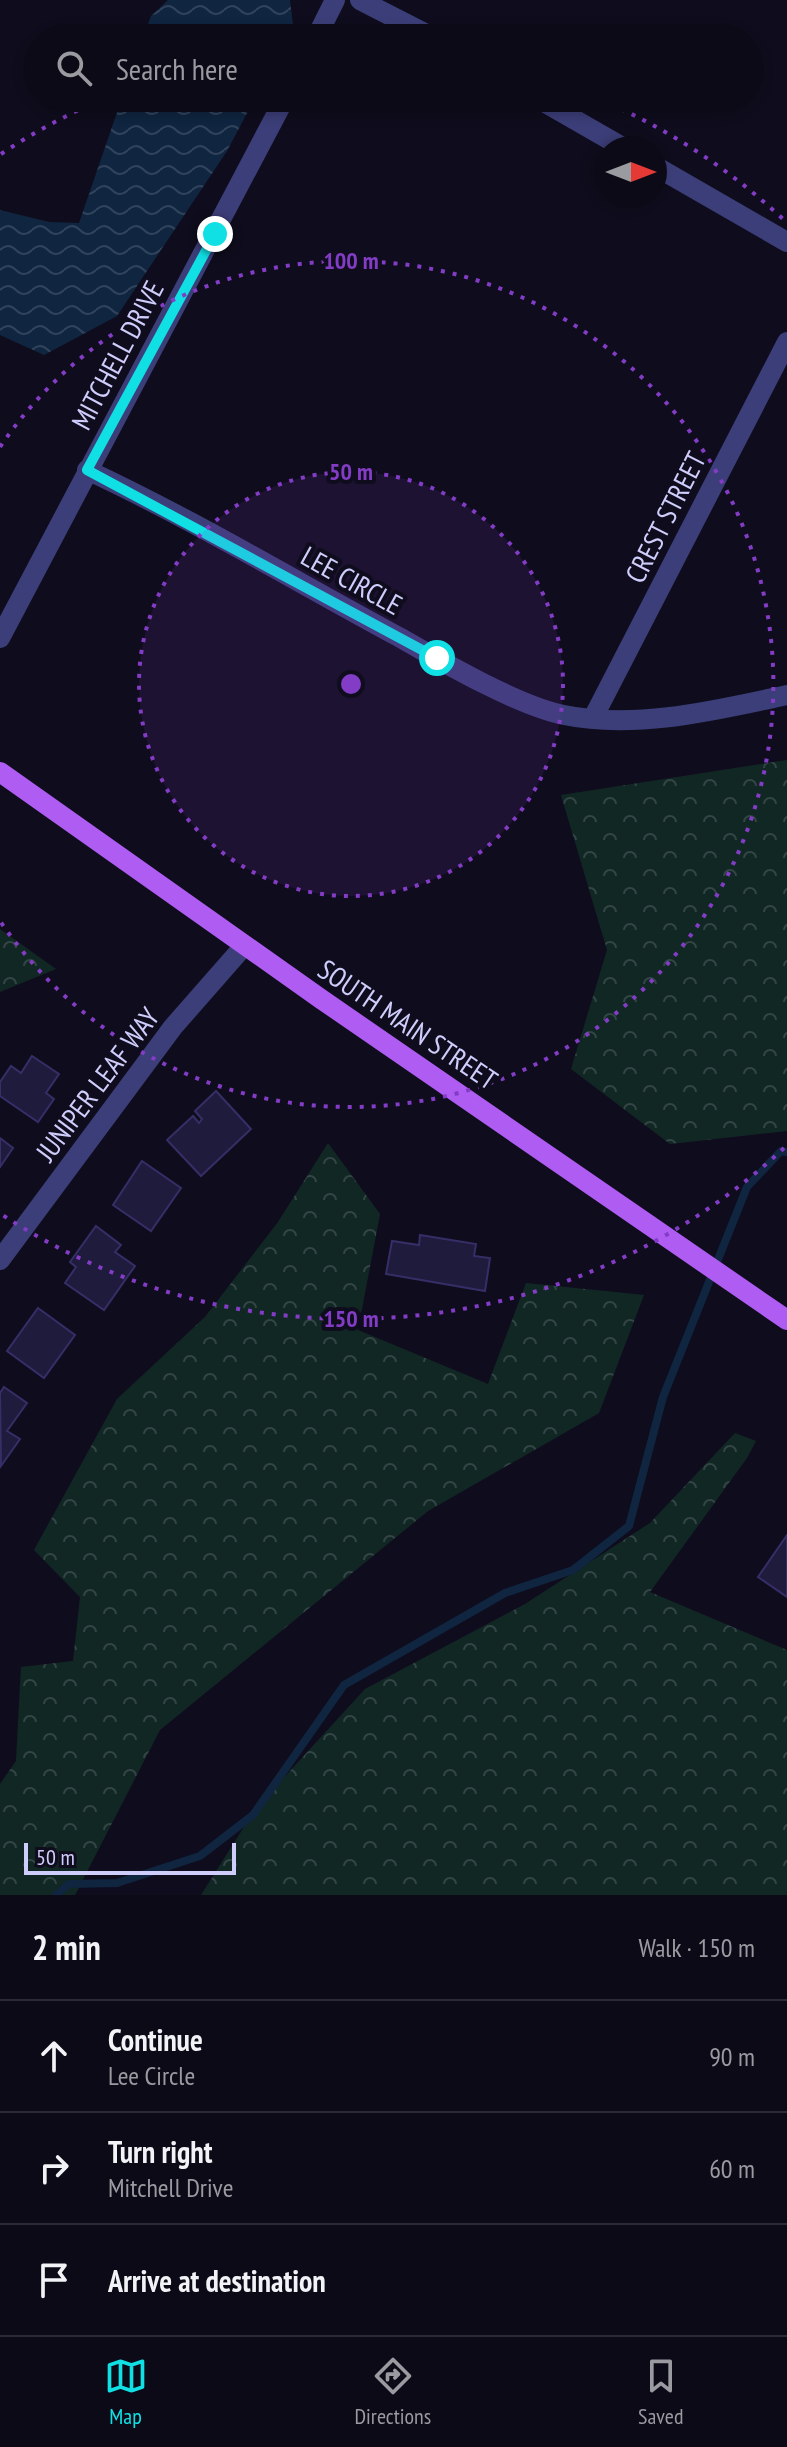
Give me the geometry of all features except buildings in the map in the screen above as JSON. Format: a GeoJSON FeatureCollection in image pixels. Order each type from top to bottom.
{"type":"FeatureCollection","features":[{"type":"Feature","properties":{"kind":"main road","name":"SOUTH MAIN STREET"},"geometry":{"type":"LineString","coordinates":[[0,772],[244,946],[665,1233],[787,1320]]}},
{"type":"Feature","properties":{"kind":"street"},"geometry":{"type":"LineString","coordinates":[[323,24],[335,0]]}},
{"type":"Feature","properties":{"kind":"street"},"geometry":{"type":"LineString","coordinates":[[360,0],[407,24]]}},
{"type":"Feature","properties":{"kind":"street","name":"MITCHELL DRIVE"},"geometry":{"type":"LineString","coordinates":[[0,638],[278,112]]}},
{"type":"Feature","properties":{"kind":"street"},"geometry":{"type":"LineString","coordinates":[[561,112],[603,136]]}},
{"type":"Feature","properties":{"kind":"street"},"geometry":{"type":"LineString","coordinates":[[667,173],[787,242]]}},
{"type":"Feature","properties":{"kind":"street","name":"CREST STREET"},"geometry":{"type":"LineString","coordinates":[[593,718],[787,342]]}},
{"type":"Feature","properties":{"kind":"street","name":"LEE CIRCLE"},"geometry":{"type":"LineString","coordinates":[[87,470],[437,658],[545,710],[593,718],[676,715],[787,695]]}},
{"type":"Feature","properties":{"kind":"street","name":"JUNIPER LEAF WAY"},"geometry":{"type":"LineString","coordinates":[[0,1260],[173,1027],[244,946]]}},
{"type":"Feature","properties":{"kind":"green space"},"geometry":{"type":"Polygon","coordinates":[[[787,760],[787,1131],[670,1144],[571,1069],[607,950],[561,795],[787,760]]]}},
{"type":"Feature","properties":{"kind":"green space"},"geometry":{"type":"Polygon","coordinates":[[[0,929],[56,969],[0,992],[0,929]]]}},
{"type":"Feature","properties":{"kind":"green space"},"geometry":{"type":"Polygon","coordinates":[[[328,1143],[380,1214],[358,1330],[488,1384],[526,1283],[644,1295],[599,1413],[428,1511],[160,1730],[75,1895],[0,1895],[0,1784],[16,1761],[21,1667],[73,1661],[80,1597],[34,1550],[117,1399],[205,1317],[278,1222],[328,1143]]]}},
{"type":"Feature","properties":{"kind":"green space"},"geometry":{"type":"Polygon","coordinates":[[[735,1433],[756,1441],[747,1458],[650,1592],[787,1650],[787,1895],[201,1895],[256,1808],[365,1689],[525,1604],[650,1523],[735,1433]]]}},
{"type":"Feature","properties":{"kind":"water"},"geometry":{"type":"Polygon","coordinates":[[[168,0],[290,0],[293,24],[148,24],[151,16],[168,0]]]}},
{"type":"Feature","properties":{"kind":"water"},"geometry":{"type":"Polygon","coordinates":[[[117,112],[248,112],[227,151],[117,316],[44,355],[0,335],[0,210],[49,222],[79,223],[117,112]]]}},
{"type":"Feature","properties":{"kind":"waterway"},"geometry":{"type":"LineString","coordinates":[[56,1895],[69,1884],[117,1883],[200,1856],[253,1815],[344,1685],[505,1593],[573,1570],[629,1526],[663,1397],[747,1187],[781,1151],[787,1152]]}},
{"type":"Feature","properties":{"kind":"route"},"geometry":{"type":"LineString","coordinates":[[215,234],[87,470],[130,490],[437,658]]}}]}
